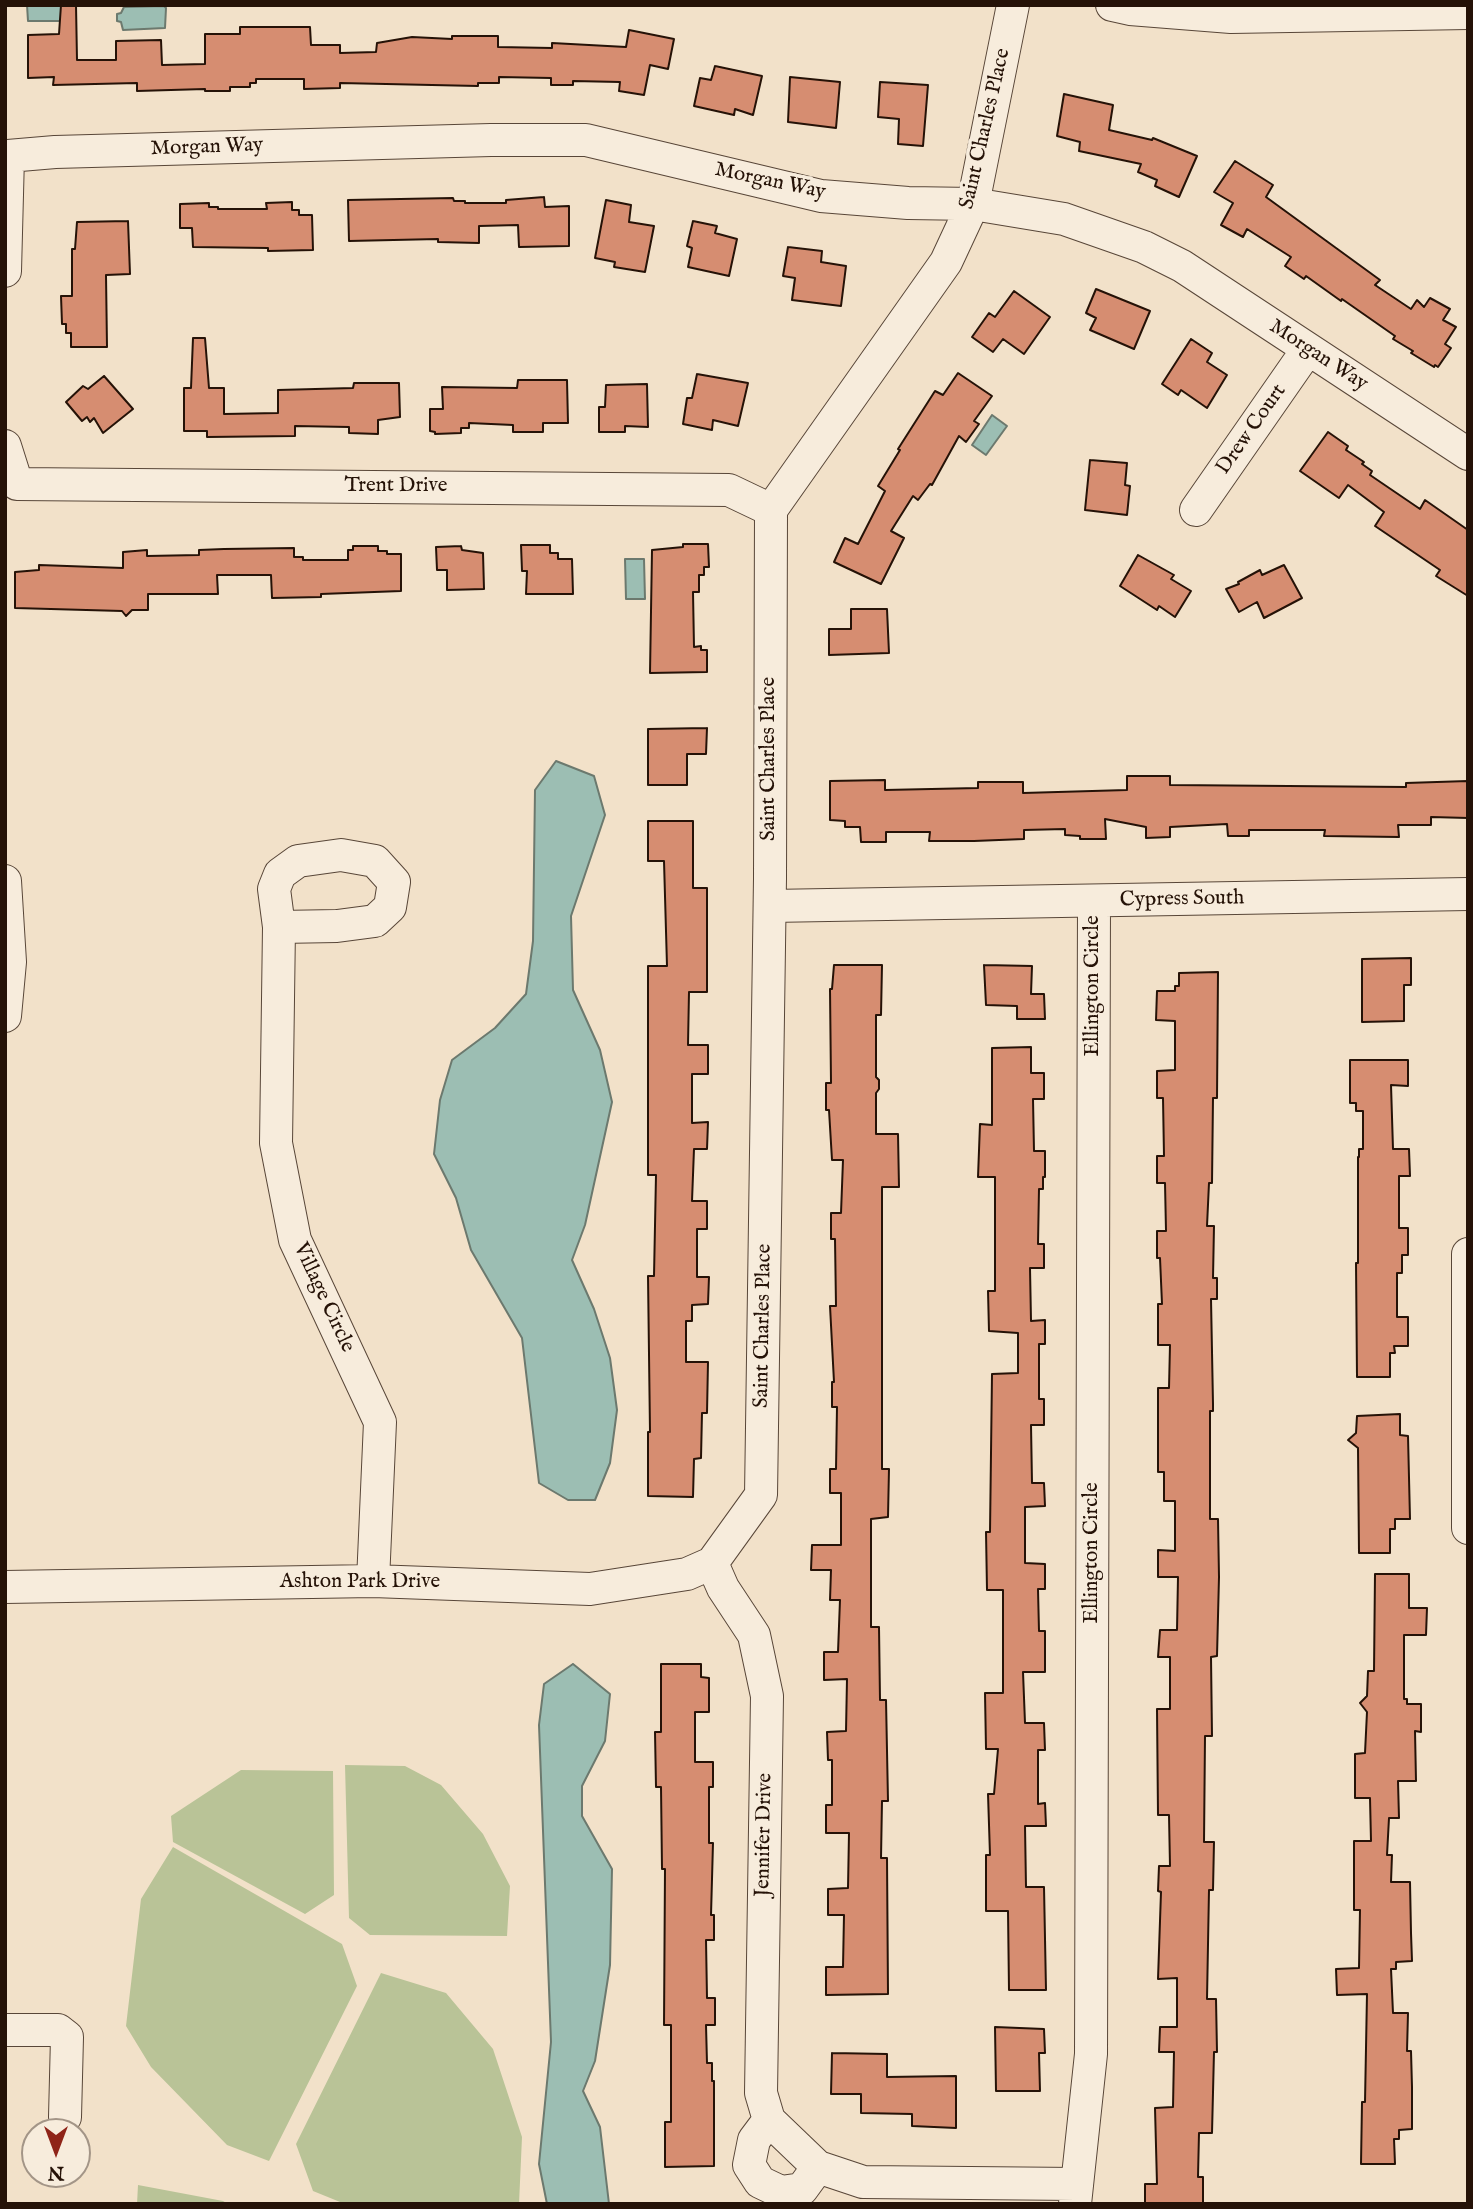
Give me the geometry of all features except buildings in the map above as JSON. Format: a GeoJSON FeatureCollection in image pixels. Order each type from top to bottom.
{"type":"FeatureCollection","features":[{"type":"Feature","properties":{"kind":"street","name":"Saint Charles Place"},"geometry":{"type":"LineString","coordinates":[[712,1563],[761,1495],[770,906],[771,510],[946,262],[973,204],[1013,5]]}},
{"type":"Feature","properties":{"kind":"street"},"geometry":{"type":"LineString","coordinates":[[1112,5],[1130,9],[1231,17],[1283,11],[1468,13]]}},
{"type":"Feature","properties":{"kind":"street","name":"Morgan Way"},"geometry":{"type":"LineString","coordinates":[[5,271],[8,156],[55,152],[586,140],[821,196],[908,203],[973,204],[1064,219],[1144,247],[1182,266],[1468,454]]}},
{"type":"Feature","properties":{"kind":"street","name":"Drew Court"},"geometry":{"type":"LineString","coordinates":[[1196,510],[1308,349]]}},
{"type":"Feature","properties":{"kind":"street","name":"Trent Drive"},"geometry":{"type":"LineString","coordinates":[[5,446],[17,484],[729,490],[771,510]]}},
{"type":"Feature","properties":{"kind":"street"},"geometry":{"type":"LineString","coordinates":[[5,881],[10,962],[5,1016]]}},
{"type":"Feature","properties":{"kind":"street","name":"Cypress South"},"geometry":{"type":"LineString","coordinates":[[770,906],[1468,894]]}},
{"type":"Feature","properties":{"kind":"street","name":"Ellington Circle"},"geometry":{"type":"LineString","coordinates":[[1075,2194],[1091,2054],[1094,901]]}},
{"type":"Feature","properties":{"kind":"street","name":"Village Circle"},"geometry":{"type":"LineString","coordinates":[[279,927],[276,1143],[295,1240],[380,1422],[373,1581]]}},
{"type":"Feature","properties":{"kind":"street"},"geometry":{"type":"LineString","coordinates":[[1468,1254],[1468,1528]]}},
{"type":"Feature","properties":{"kind":"street","name":"Ashton Park Drive"},"geometry":{"type":"LineString","coordinates":[[5,1587],[373,1581],[590,1589],[687,1574],[712,1563]]}},
{"type":"Feature","properties":{"kind":"street","name":"Jennifer Drive"},"geometry":{"type":"LineString","coordinates":[[712,1563],[723,1588],[754,1635],[767,1696],[761,2093],[769,2120]]}},
{"type":"Feature","properties":{"kind":"street"},"geometry":{"type":"LineString","coordinates":[[5,2030],[58,2030],[68,2038],[65,2117]]}},
{"type":"Feature","properties":{"kind":"street"},"geometry":{"type":"LineString","coordinates":[[818,2167],[802,2189],[781,2192],[760,2182],[749,2165],[754,2140],[769,2120],[818,2167],[863,2182],[1075,2194]]}},
{"type":"Feature","properties":{"kind":"green space"},"geometry":{"type":"Polygon","coordinates":[[[345,1765],[405,1766],[441,1785],[483,1834],[510,1886],[507,1936],[370,1935],[349,1918],[345,1765]]]}},
{"type":"Feature","properties":{"kind":"green space"},"geometry":{"type":"Polygon","coordinates":[[[241,1770],[333,1771],[334,1895],[305,1914],[173,1842],[171,1816],[241,1770]]]}},
{"type":"Feature","properties":{"kind":"green space"},"geometry":{"type":"Polygon","coordinates":[[[173,1847],[342,1944],[357,1986],[269,2161],[227,2145],[151,2067],[126,2026],[141,1899],[173,1847]]]}},
{"type":"Feature","properties":{"kind":"green space"},"geometry":{"type":"Polygon","coordinates":[[[381,1973],[446,1993],[493,2049],[522,2137],[519,2204],[345,2204],[313,2191],[296,2144],[381,1973]]]}},
{"type":"Feature","properties":{"kind":"green space"},"geometry":{"type":"Polygon","coordinates":[[[138,2185],[223,2201],[228,2204],[137,2204],[138,2185]]]}},
{"type":"Feature","properties":{"kind":"water"},"geometry":{"type":"Polygon","coordinates":[[[27,5],[69,5],[68,21],[28,21],[27,5]]]}},
{"type":"Feature","properties":{"kind":"water"},"geometry":{"type":"Polygon","coordinates":[[[164,6],[165,28],[123,30],[121,22],[117,21],[117,14],[121,13],[124,7],[164,6]]]}},
{"type":"Feature","properties":{"kind":"water"},"geometry":{"type":"Polygon","coordinates":[[[992,415],[1007,426],[986,455],[972,445],[992,415]]]}},
{"type":"Feature","properties":{"kind":"water"},"geometry":{"type":"Polygon","coordinates":[[[625,559],[644,559],[645,599],[626,599],[625,559]]]}},
{"type":"Feature","properties":{"kind":"water"},"geometry":{"type":"Polygon","coordinates":[[[556,761],[594,776],[605,815],[571,916],[573,990],[600,1050],[612,1102],[585,1225],[572,1260],[594,1309],[610,1358],[617,1410],[610,1463],[595,1500],[568,1500],[539,1483],[522,1338],[471,1250],[456,1198],[434,1154],[440,1100],[452,1060],[495,1028],[526,994],[533,941],[535,790],[556,761]]]}},
{"type":"Feature","properties":{"kind":"water"},"geometry":{"type":"Polygon","coordinates":[[[573,1664],[610,1694],[605,1741],[582,1786],[582,1816],[612,1869],[610,1965],[595,2061],[583,2091],[600,2127],[609,2204],[547,2204],[539,2164],[551,2042],[539,1725],[544,1684],[573,1664]]]}}]}
